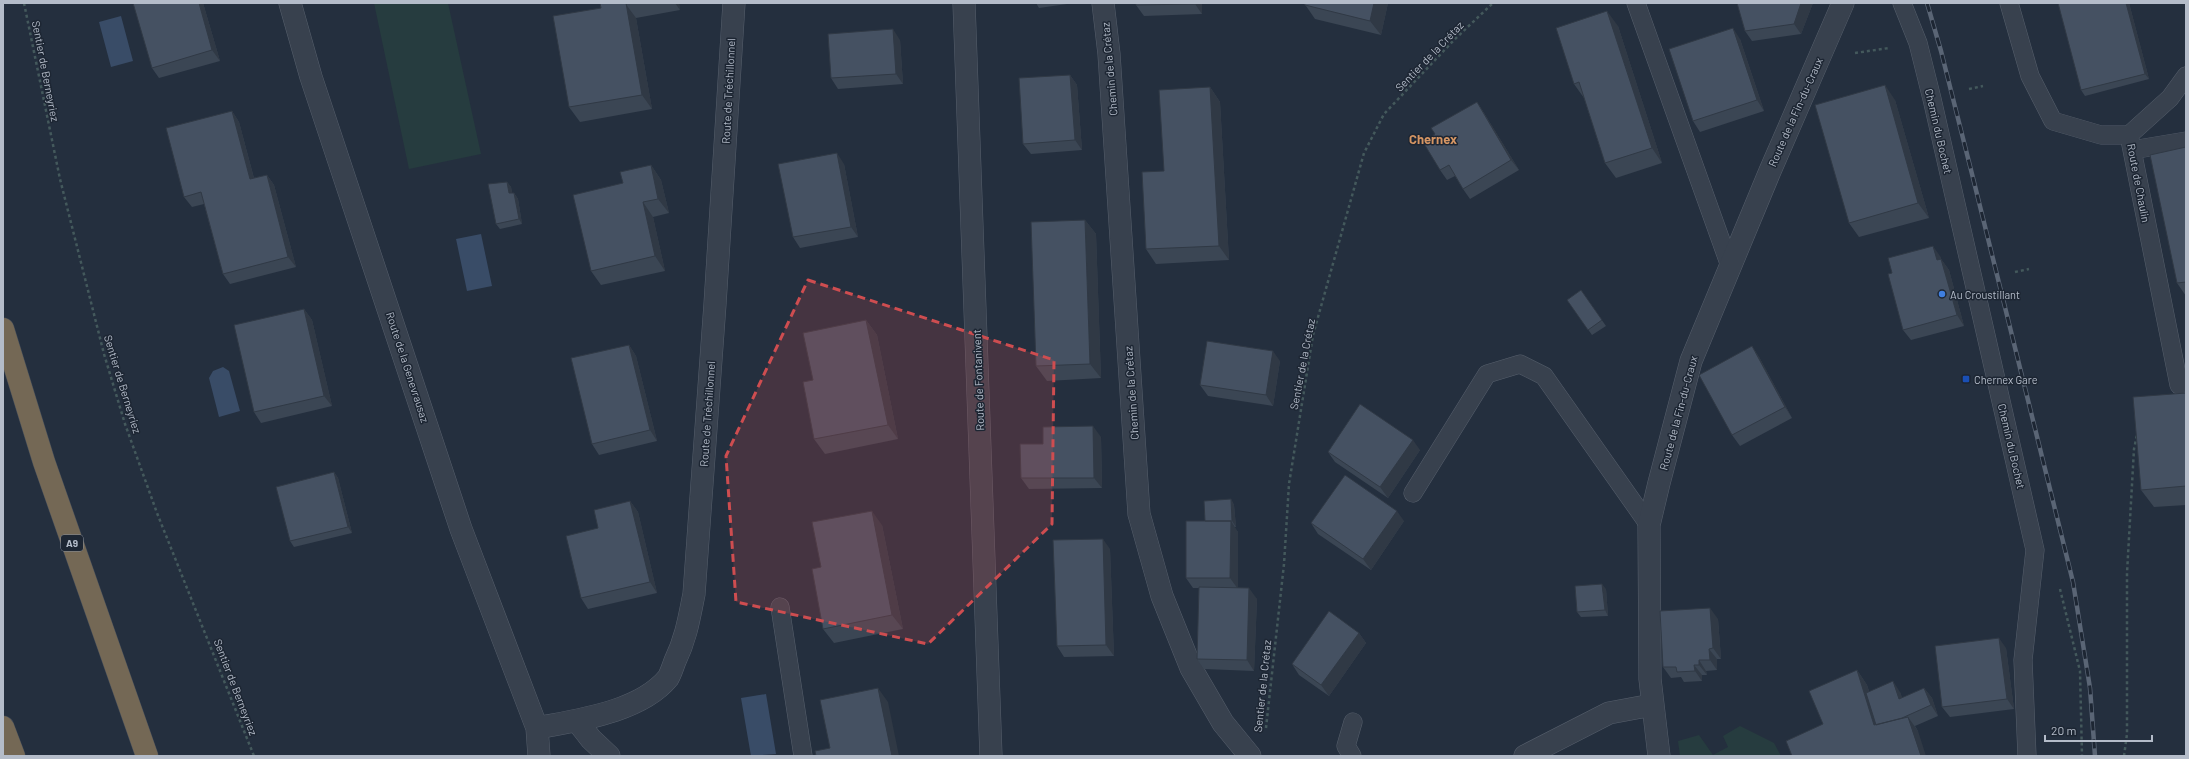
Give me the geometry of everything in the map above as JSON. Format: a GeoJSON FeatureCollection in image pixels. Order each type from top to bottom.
{"type":"FeatureCollection","features":[{"type":"Feature","properties":{"kind":"highway","name":"A9"},"geometry":{"type":"LineString","coordinates":[[3,329],[44,462],[105,640],[147,756]]}},
{"type":"Feature","properties":{"kind":"highway"},"geometry":{"type":"LineString","coordinates":[[3,727],[14,756]]}},
{"type":"Feature","properties":{"kind":"street","name":"Route de la Genevrausaz"},"geometry":{"type":"LineString","coordinates":[[290,3],[311,77],[461,529],[537,728],[538,756]]}},
{"type":"Feature","properties":{"kind":"street","name":"Route de Tréchillonnel"},"geometry":{"type":"LineString","coordinates":[[537,728],[577,721],[626,706],[648,696],[668,677],[685,639],[694,586],[715,304],[734,3]]}},
{"type":"Feature","properties":{"kind":"street","name":"Route de Fontanivent"},"geometry":{"type":"LineString","coordinates":[[964,3],[991,756]]}},
{"type":"Feature","properties":{"kind":"street","name":"Chemin de la Crétaz"},"geometry":{"type":"LineString","coordinates":[[1103,3],[1109,54],[1139,514],[1162,596],[1191,668],[1223,723],[1250,756]]}},
{"type":"Feature","properties":{"kind":"street","name":"Route de la Fin-du-Craux"},"geometry":{"type":"LineString","coordinates":[[1659,756],[1652,705],[1649,525],[1691,361],[1730,266],[1843,3]]}},
{"type":"Feature","properties":{"kind":"street"},"geometry":{"type":"LineString","coordinates":[[1525,756],[1609,714],[1652,705]]}},
{"type":"Feature","properties":{"kind":"street"},"geometry":{"type":"LineString","coordinates":[[577,721],[591,739],[609,756]]}},
{"type":"Feature","properties":{"kind":"lane"},"geometry":{"type":"LineString","coordinates":[[1636,3],[1730,266]]}},
{"type":"Feature","properties":{"kind":"lane","name":"Chemin du Bochet"},"geometry":{"type":"LineString","coordinates":[[1902,3],[1916,36],[1923,64],[2035,550],[2023,660],[2027,756]]}},
{"type":"Feature","properties":{"kind":"lane","name":"Route de Chaulin"},"geometry":{"type":"LineString","coordinates":[[2009,3],[2030,76],[2053,121],[2130,142],[2179,385]]}},
{"type":"Feature","properties":{"kind":"lane"},"geometry":{"type":"LineString","coordinates":[[2130,142],[2170,98],[2186,76]]}},
{"type":"Feature","properties":{"kind":"lane"},"geometry":{"type":"LineString","coordinates":[[2130,142],[2186,141]]}},
{"type":"Feature","properties":{"kind":"lane"},"geometry":{"type":"LineString","coordinates":[[1413,493],[1487,374],[1520,364],[1544,376],[1649,525]]}},
{"type":"Feature","properties":{"kind":"lane"},"geometry":{"type":"LineString","coordinates":[[780,607],[804,756]]}},
{"type":"Feature","properties":{"kind":"lane"},"geometry":{"type":"LineString","coordinates":[[1352,722],[1346,746],[1352,756]]}},
{"type":"Feature","properties":{"kind":"path","name":"Sentier de Berneyriez"},"geometry":{"type":"LineString","coordinates":[[24,3],[36,52],[60,179],[106,361],[125,424],[157,513],[254,756]]}},
{"type":"Feature","properties":{"kind":"path","name":"Sentier de la Crétaz"},"geometry":{"type":"LineString","coordinates":[[1266,736],[1284,564],[1289,484],[1313,336],[1364,153],[1384,114],[1454,40],[1492,3]]}},
{"type":"Feature","properties":{"kind":"path"},"geometry":{"type":"LineString","coordinates":[[1969,90],[1983,86]]}},
{"type":"Feature","properties":{"kind":"path"},"geometry":{"type":"LineString","coordinates":[[2015,272],[2029,269]]}},
{"type":"Feature","properties":{"kind":"path"},"geometry":{"type":"LineString","coordinates":[[2124,756],[2127,734],[2127,573],[2134,449],[2138,431]]}},
{"type":"Feature","properties":{"kind":"path"},"geometry":{"type":"LineString","coordinates":[[2060,586],[2080,671],[2082,756]]}},
{"type":"Feature","properties":{"kind":"highlighted area"},"geometry":{"type":"Polygon","coordinates":[[[808,280],[1054,360],[1052,524],[928,644],[736,602],[726,456],[808,280]]]}},
{"type":"Feature","properties":{"kind":"green space"},"geometry":{"type":"Polygon","coordinates":[[[374,3],[448,3],[481,154],[409,169],[374,3]]]}},
{"type":"Feature","properties":{"kind":"green space"},"geometry":{"type":"Polygon","coordinates":[[[1740,726],[1774,743],[1781,756],[1680,756],[1678,741],[1699,735],[1713,755],[1728,747],[1723,736],[1740,726]]]}},
{"type":"Feature","properties":{"kind":"water"},"geometry":{"type":"Polygon","coordinates":[[[121,16],[133,61],[111,67],[99,22],[121,16]]]}},
{"type":"Feature","properties":{"kind":"water"},"geometry":{"type":"Polygon","coordinates":[[[481,234],[492,286],[467,291],[456,239],[481,234]]]}},
{"type":"Feature","properties":{"kind":"water"},"geometry":{"type":"Polygon","coordinates":[[[223,367],[229,371],[240,411],[219,417],[209,378],[213,371],[223,367]]]}},
{"type":"Feature","properties":{"kind":"water"},"geometry":{"type":"Polygon","coordinates":[[[766,694],[776,754],[751,756],[741,698],[766,694]]]}},
{"type":"Feature","properties":{"kind":"building"},"geometry":{"type":"Polygon","coordinates":[[[133,3],[199,3],[212,50],[152,68],[133,3]]]}},
{"type":"Feature","properties":{"kind":"building"},"geometry":{"type":"Polygon","coordinates":[[[600,3],[626,3],[642,95],[569,107],[553,16],[601,8],[600,3]]]}},
{"type":"Feature","properties":{"kind":"building"},"geometry":{"type":"Polygon","coordinates":[[[1136,3],[1195,3],[1195,4],[1136,5],[1136,3]]]}},
{"type":"Feature","properties":{"kind":"building"},"geometry":{"type":"Polygon","coordinates":[[[1304,3],[1374,3],[1370,21],[1305,5],[1304,3]]]}},
{"type":"Feature","properties":{"kind":"building"},"geometry":{"type":"Polygon","coordinates":[[[1737,3],[1801,3],[1794,24],[1745,31],[1737,3]]]}},
{"type":"Feature","properties":{"kind":"building"},"geometry":{"type":"Polygon","coordinates":[[[2058,3],[2126,3],[2145,74],[2081,90],[2058,3]]]}},
{"type":"Feature","properties":{"kind":"building"},"geometry":{"type":"Polygon","coordinates":[[[1607,11],[1652,148],[1605,163],[1579,82],[1574,84],[1556,28],[1607,11]]]}},
{"type":"Feature","properties":{"kind":"building"},"geometry":{"type":"Polygon","coordinates":[[[1733,28],[1757,100],[1693,121],[1669,49],[1733,28]]]}},
{"type":"Feature","properties":{"kind":"building"},"geometry":{"type":"Polygon","coordinates":[[[893,29],[896,74],[831,78],[828,34],[893,29]]]}},
{"type":"Feature","properties":{"kind":"building"},"geometry":{"type":"Polygon","coordinates":[[[1070,75],[1075,140],[1023,144],[1019,78],[1070,75]]]}},
{"type":"Feature","properties":{"kind":"building"},"geometry":{"type":"Polygon","coordinates":[[[1885,85],[1918,203],[1849,223],[1815,105],[1885,85]]]}},
{"type":"Feature","properties":{"kind":"building"},"geometry":{"type":"Polygon","coordinates":[[[1210,87],[1219,246],[1146,249],[1142,172],[1164,171],[1159,90],[1210,87]]]}},
{"type":"Feature","properties":{"kind":"building"},"geometry":{"type":"Polygon","coordinates":[[[1477,102],[1511,160],[1463,189],[1449,165],[1440,170],[1423,142],[1435,134],[1431,128],[1477,102]]]}},
{"type":"Feature","properties":{"kind":"building"},"geometry":{"type":"Polygon","coordinates":[[[232,111],[250,179],[267,175],[288,257],[223,274],[201,192],[184,197],[166,128],[232,111]]]}},
{"type":"Feature","properties":{"kind":"building"},"geometry":{"type":"Polygon","coordinates":[[[2186,147],[2186,282],[2177,283],[2150,155],[2186,147]]]}},
{"type":"Feature","properties":{"kind":"building"},"geometry":{"type":"Polygon","coordinates":[[[837,153],[851,227],[793,237],[778,164],[837,153]]]}},
{"type":"Feature","properties":{"kind":"building"},"geometry":{"type":"Polygon","coordinates":[[[651,165],[658,199],[643,202],[655,256],[591,271],[573,195],[623,183],[620,172],[651,165]]]}},
{"type":"Feature","properties":{"kind":"building"},"geometry":{"type":"Polygon","coordinates":[[[507,182],[509,193],[514,193],[519,219],[496,224],[488,184],[507,182]]]}},
{"type":"Feature","properties":{"kind":"building"},"geometry":{"type":"Polygon","coordinates":[[[1085,220],[1090,364],[1036,366],[1031,222],[1085,220]]]}},
{"type":"Feature","properties":{"kind":"building"},"geometry":{"type":"Polygon","coordinates":[[[1933,246],[1937,260],[1941,259],[1957,315],[1903,330],[1888,274],[1892,273],[1888,258],[1933,246]]]}},
{"type":"Feature","properties":{"kind":"building"},"geometry":{"type":"Polygon","coordinates":[[[1581,290],[1602,320],[1588,330],[1567,300],[1581,290]]]}},
{"type":"Feature","properties":{"kind":"building"},"geometry":{"type":"Polygon","coordinates":[[[304,309],[324,396],[254,412],[234,325],[304,309]]]}},
{"type":"Feature","properties":{"kind":"building"},"geometry":{"type":"Polygon","coordinates":[[[866,320],[888,425],[814,439],[803,382],[813,380],[803,333],[866,320]]]}},
{"type":"Feature","properties":{"kind":"building"},"geometry":{"type":"Polygon","coordinates":[[[1207,341],[1273,351],[1266,395],[1200,385],[1207,341]]]}},
{"type":"Feature","properties":{"kind":"building"},"geometry":{"type":"Polygon","coordinates":[[[629,345],[650,430],[592,444],[571,358],[629,345]]]}},
{"type":"Feature","properties":{"kind":"building"},"geometry":{"type":"Polygon","coordinates":[[[1752,346],[1785,407],[1732,435],[1699,375],[1752,346]]]}},
{"type":"Feature","properties":{"kind":"building"},"geometry":{"type":"Polygon","coordinates":[[[2186,393],[2186,486],[2141,490],[2133,397],[2186,393]]]}},
{"type":"Feature","properties":{"kind":"building"},"geometry":{"type":"Polygon","coordinates":[[[1360,404],[1413,440],[1380,487],[1328,452],[1360,404]]]}},
{"type":"Feature","properties":{"kind":"building"},"geometry":{"type":"Polygon","coordinates":[[[1093,426],[1094,478],[1021,478],[1020,444],[1043,444],[1043,427],[1093,426]]]}},
{"type":"Feature","properties":{"kind":"building"},"geometry":{"type":"Polygon","coordinates":[[[334,472],[348,527],[290,541],[276,487],[334,472]]]}},
{"type":"Feature","properties":{"kind":"building"},"geometry":{"type":"Polygon","coordinates":[[[1345,475],[1397,511],[1363,559],[1311,523],[1345,475]]]}},
{"type":"Feature","properties":{"kind":"building"},"geometry":{"type":"Polygon","coordinates":[[[1231,499],[1232,521],[1205,521],[1204,501],[1231,499]]]}},
{"type":"Feature","properties":{"kind":"building"},"geometry":{"type":"Polygon","coordinates":[[[630,501],[650,582],[581,598],[566,536],[598,528],[594,510],[630,501]]]}},
{"type":"Feature","properties":{"kind":"building"},"geometry":{"type":"Polygon","coordinates":[[[872,511],[892,615],[823,629],[812,569],[821,567],[812,522],[872,511]]]}},
{"type":"Feature","properties":{"kind":"building"},"geometry":{"type":"Polygon","coordinates":[[[1186,521],[1231,521],[1230,578],[1186,578],[1186,521]]]}},
{"type":"Feature","properties":{"kind":"building"},"geometry":{"type":"Polygon","coordinates":[[[1103,539],[1106,645],[1057,646],[1053,540],[1103,539]]]}},
{"type":"Feature","properties":{"kind":"building"},"geometry":{"type":"Polygon","coordinates":[[[1602,584],[1605,610],[1577,612],[1575,586],[1602,584]]]}},
{"type":"Feature","properties":{"kind":"building"},"geometry":{"type":"Polygon","coordinates":[[[1199,587],[1249,588],[1247,660],[1197,659],[1199,587]]]}},
{"type":"Feature","properties":{"kind":"building"},"geometry":{"type":"Polygon","coordinates":[[[1710,608],[1713,648],[1709,649],[1710,660],[1699,660],[1699,665],[1694,665],[1695,671],[1677,672],[1676,667],[1663,667],[1660,611],[1710,608]]]}},
{"type":"Feature","properties":{"kind":"building"},"geometry":{"type":"Polygon","coordinates":[[[1329,611],[1359,633],[1321,685],[1292,664],[1329,611]]]}},
{"type":"Feature","properties":{"kind":"building"},"geometry":{"type":"Polygon","coordinates":[[[1999,638],[2007,699],[1942,707],[1935,646],[1999,638]]]}},
{"type":"Feature","properties":{"kind":"building"},"geometry":{"type":"Polygon","coordinates":[[[1857,670],[1874,725],[1908,717],[1921,756],[1792,756],[1786,741],[1823,724],[1809,691],[1857,670]]]}},
{"type":"Feature","properties":{"kind":"building"},"geometry":{"type":"Polygon","coordinates":[[[1893,681],[1899,699],[1924,688],[1931,705],[1902,718],[1876,725],[1866,693],[1893,681]]]}},
{"type":"Feature","properties":{"kind":"building"},"geometry":{"type":"Polygon","coordinates":[[[878,688],[892,756],[816,756],[815,751],[830,748],[820,700],[878,688]]]}},
{"type":"Feature","properties":{"kind":"railway"},"geometry":{"type":"LineString","coordinates":[[1927,3],[1941,51],[2073,582],[2090,688],[2095,756]]}},
{"type":"Feature","properties":{"kind":"place","name":"Au Croustillant"},"geometry":{"type":"Point","coordinates":[1942,294]}},
{"type":"Feature","properties":{"kind":"place","name":"Chernex Gare"},"geometry":{"type":"Point","coordinates":[1966,379]}},
{"type":"Feature","properties":{"kind":"district","name":"Chernex"},"geometry":{"type":"Point","coordinates":[1433,139]}}]}
